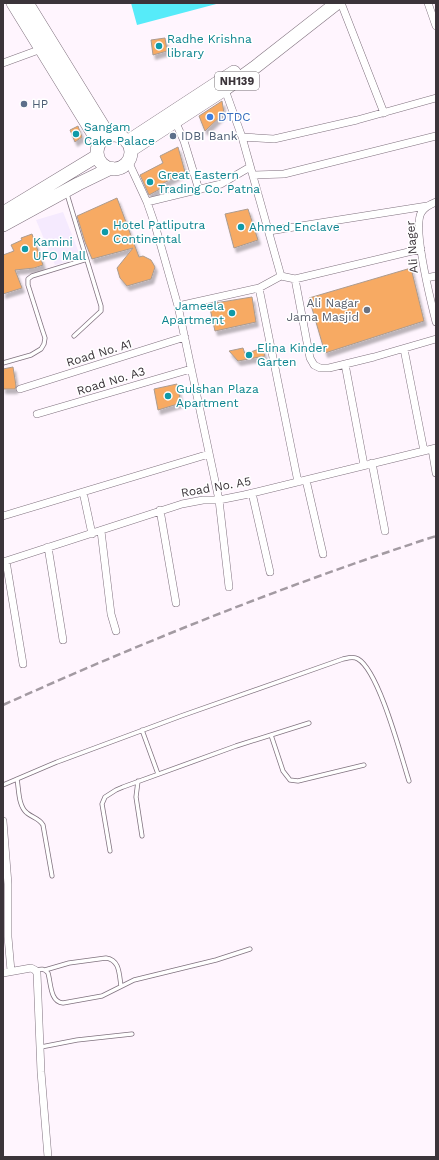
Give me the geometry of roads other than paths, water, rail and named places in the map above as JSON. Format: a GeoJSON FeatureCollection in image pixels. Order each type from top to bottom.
{"type":"FeatureCollection","features":[{"type":"Feature","properties":{"kind":"highway"},"geometry":{"type":"LineString","coordinates":[[13,3],[46,46]]}},
{"type":"Feature","properties":{"kind":"highway"},"geometry":{"type":"LineString","coordinates":[[27,3],[46,46],[102,145],[100,162],[111,168]]}},
{"type":"Feature","properties":{"kind":"highway","name":"NH139"},"geometry":{"type":"LineString","coordinates":[[129,151],[175,121],[224,85],[261,53],[324,3]]}},
{"type":"Feature","properties":{"kind":"highway","name":"NH139"},"geometry":{"type":"LineString","coordinates":[[3,225],[111,168],[124,166],[129,151],[224,85],[254,68],[338,3]]}},
{"type":"Feature","properties":{"kind":"highway"},"geometry":{"type":"LineString","coordinates":[[3,213],[102,145],[121,136],[129,151]]}},
{"type":"Feature","properties":{"kind":"street"},"geometry":{"type":"LineString","coordinates":[[341,3],[384,113]]}},
{"type":"Feature","properties":{"kind":"street"},"geometry":{"type":"LineString","coordinates":[[428,3],[436,26]]}},
{"type":"Feature","properties":{"kind":"street"},"geometry":{"type":"LineString","coordinates":[[3,63],[46,46]]}},
{"type":"Feature","properties":{"kind":"street"},"geometry":{"type":"LineString","coordinates":[[224,85],[242,137],[281,276]]}},
{"type":"Feature","properties":{"kind":"street"},"geometry":{"type":"LineString","coordinates":[[242,137],[274,139],[384,113],[436,98]]}},
{"type":"Feature","properties":{"kind":"street"},"geometry":{"type":"LineString","coordinates":[[175,121],[186,146],[199,190]]}},
{"type":"Feature","properties":{"kind":"street"},"geometry":{"type":"LineString","coordinates":[[253,175],[284,174],[436,136]]}},
{"type":"Feature","properties":{"kind":"street"},"geometry":{"type":"LineString","coordinates":[[129,151],[159,237],[178,306],[219,500],[230,587]]}},
{"type":"Feature","properties":{"kind":"street"},"geometry":{"type":"LineString","coordinates":[[147,202],[221,184],[250,167]]}},
{"type":"Feature","properties":{"kind":"street","name":"Ali Nager"},"geometry":{"type":"LineString","coordinates":[[436,202],[427,206],[421,212],[419,221],[421,249],[436,322]]}},
{"type":"Feature","properties":{"kind":"street"},"geometry":{"type":"LineString","coordinates":[[269,231],[427,206]]}},
{"type":"Feature","properties":{"kind":"street"},"geometry":{"type":"LineString","coordinates":[[178,306],[259,288],[281,276],[295,279],[421,249]]}},
{"type":"Feature","properties":{"kind":"street"},"geometry":{"type":"LineString","coordinates":[[426,278],[436,276]]}},
{"type":"Feature","properties":{"kind":"street"},"geometry":{"type":"LineString","coordinates":[[295,279],[310,358],[314,365],[320,368],[345,364],[436,340]]}},
{"type":"Feature","properties":{"kind":"street"},"geometry":{"type":"LineString","coordinates":[[259,288],[298,482]]}},
{"type":"Feature","properties":{"kind":"street","name":"Road No. A1"},"geometry":{"type":"LineString","coordinates":[[20,389],[185,338]]}},
{"type":"Feature","properties":{"kind":"street"},"geometry":{"type":"LineString","coordinates":[[404,349],[436,473]]}},
{"type":"Feature","properties":{"kind":"street"},"geometry":{"type":"LineString","coordinates":[[345,364],[364,465]]}},
{"type":"Feature","properties":{"kind":"street","name":"Road No. A3"},"geometry":{"type":"LineString","coordinates":[[37,414],[191,369]]}},
{"type":"Feature","properties":{"kind":"street","name":"Road No. A5"},"geometry":{"type":"LineString","coordinates":[[4,561],[92,534],[160,510],[193,501],[219,500],[252,493],[431,450]]}},
{"type":"Feature","properties":{"kind":"street"},"geometry":{"type":"LineString","coordinates":[[3,516],[209,454]]}},
{"type":"Feature","properties":{"kind":"street"},"geometry":{"type":"LineString","coordinates":[[372,463],[385,531]]}},
{"type":"Feature","properties":{"kind":"street"},"geometry":{"type":"LineString","coordinates":[[306,480],[323,554]]}},
{"type":"Feature","properties":{"kind":"street"},"geometry":{"type":"LineString","coordinates":[[83,492],[92,534]]}},
{"type":"Feature","properties":{"kind":"street"},"geometry":{"type":"LineString","coordinates":[[252,493],[270,572]]}},
{"type":"Feature","properties":{"kind":"street"},"geometry":{"type":"LineString","coordinates":[[160,510],[176,603]]}},
{"type":"Feature","properties":{"kind":"street"},"geometry":{"type":"LineString","coordinates":[[101,531],[111,614],[116,631]]}},
{"type":"Feature","properties":{"kind":"street"},"geometry":{"type":"LineString","coordinates":[[48,547],[63,640]]}},
{"type":"Feature","properties":{"kind":"street"},"geometry":{"type":"LineString","coordinates":[[4,561],[23,664]]}},
{"type":"Feature","properties":{"kind":"street"},"geometry":{"type":"LineString","coordinates":[[3,821],[8,884],[6,931],[11,971]]}},
{"type":"Feature","properties":{"kind":"street"},"geometry":{"type":"LineString","coordinates":[[3,973],[25,968],[35,970],[37,976],[40,1047],[48,1157]]}},
{"type":"Feature","properties":{"kind":"lane"},"geometry":{"type":"LineString","coordinates":[[66,191],[101,306],[101,311],[74,336]]}},
{"type":"Feature","properties":{"kind":"lane"},"geometry":{"type":"LineString","coordinates":[[3,363],[31,355],[41,349],[44,344],[45,338],[28,285],[28,279],[32,276],[84,260],[86,257]]}},
{"type":"Feature","properties":{"kind":"lane"},"geometry":{"type":"LineString","coordinates":[[3,786],[57,762],[142,730],[343,659],[353,658],[361,662],[366,667],[379,691],[391,723],[409,781]]}},
{"type":"Feature","properties":{"kind":"lane"},"geometry":{"type":"LineString","coordinates":[[110,851],[103,810],[104,797],[116,790],[158,774],[309,722]]}},
{"type":"Feature","properties":{"kind":"lane"},"geometry":{"type":"LineString","coordinates":[[142,730],[158,774]]}},
{"type":"Feature","properties":{"kind":"lane"},"geometry":{"type":"LineString","coordinates":[[271,735],[283,771],[290,780],[298,781],[364,765]]}},
{"type":"Feature","properties":{"kind":"lane"},"geometry":{"type":"LineString","coordinates":[[17,779],[24,810],[28,814],[37,818],[43,825],[52,876]]}},
{"type":"Feature","properties":{"kind":"lane"},"geometry":{"type":"LineString","coordinates":[[138,782],[136,797],[142,836]]}},
{"type":"Feature","properties":{"kind":"lane"},"geometry":{"type":"LineString","coordinates":[[45,970],[49,977],[54,997],[59,1003],[71,1002],[102,996],[134,980],[216,960],[250,949]]}},
{"type":"Feature","properties":{"kind":"lane"},"geometry":{"type":"LineString","coordinates":[[35,970],[45,970],[69,963],[106,958],[112,959],[117,964],[121,986]]}},
{"type":"Feature","properties":{"kind":"lane"},"geometry":{"type":"LineString","coordinates":[[40,1047],[77,1040],[132,1034]]}},
{"type":"Feature","properties":{"kind":"water"},"geometry":{"type":"Polygon","coordinates":[[[131,3],[220,3],[137,25],[131,3]]]}},
{"type":"Feature","properties":{"kind":"railway"},"geometry":{"type":"LineString","coordinates":[[3,705],[110,658],[217,614],[381,554],[436,536]]}},
{"type":"Feature","properties":{"kind":"place","name":"Radhe Krishna library"},"geometry":{"type":"Point","coordinates":[159,46]}},
{"type":"Feature","properties":{"kind":"place","name":"HP"},"geometry":{"type":"Point","coordinates":[24,104]}},
{"type":"Feature","properties":{"kind":"place","name":"DTDC"},"geometry":{"type":"Point","coordinates":[210,117]}},
{"type":"Feature","properties":{"kind":"place","name":"Sangam Cake Palace"},"geometry":{"type":"Point","coordinates":[76,134]}},
{"type":"Feature","properties":{"kind":"place","name":"IDBI Bank"},"geometry":{"type":"Point","coordinates":[173,136]}},
{"type":"Feature","properties":{"kind":"place","name":"Great Eastern Trading Co. Patna"},"geometry":{"type":"Point","coordinates":[150,182]}},
{"type":"Feature","properties":{"kind":"place","name":"Ahmed Enclave"},"geometry":{"type":"Point","coordinates":[241,227]}},
{"type":"Feature","properties":{"kind":"place","name":"Hotel Patliputra Continental"},"geometry":{"type":"Point","coordinates":[105,232]}},
{"type":"Feature","properties":{"kind":"place","name":"Kamini UFO Mall"},"geometry":{"type":"Point","coordinates":[25,249]}},
{"type":"Feature","properties":{"kind":"place","name":"Ali Nagar Jama Masjid"},"geometry":{"type":"Point","coordinates":[367,310]}},
{"type":"Feature","properties":{"kind":"place","name":"Jameela Apartment"},"geometry":{"type":"Point","coordinates":[232,313]}},
{"type":"Feature","properties":{"kind":"place","name":"Elina Kinder Garten"},"geometry":{"type":"Point","coordinates":[249,355]}},
{"type":"Feature","properties":{"kind":"place","name":"Gulshan Plaza Apartment"},"geometry":{"type":"Point","coordinates":[168,396]}}]}
